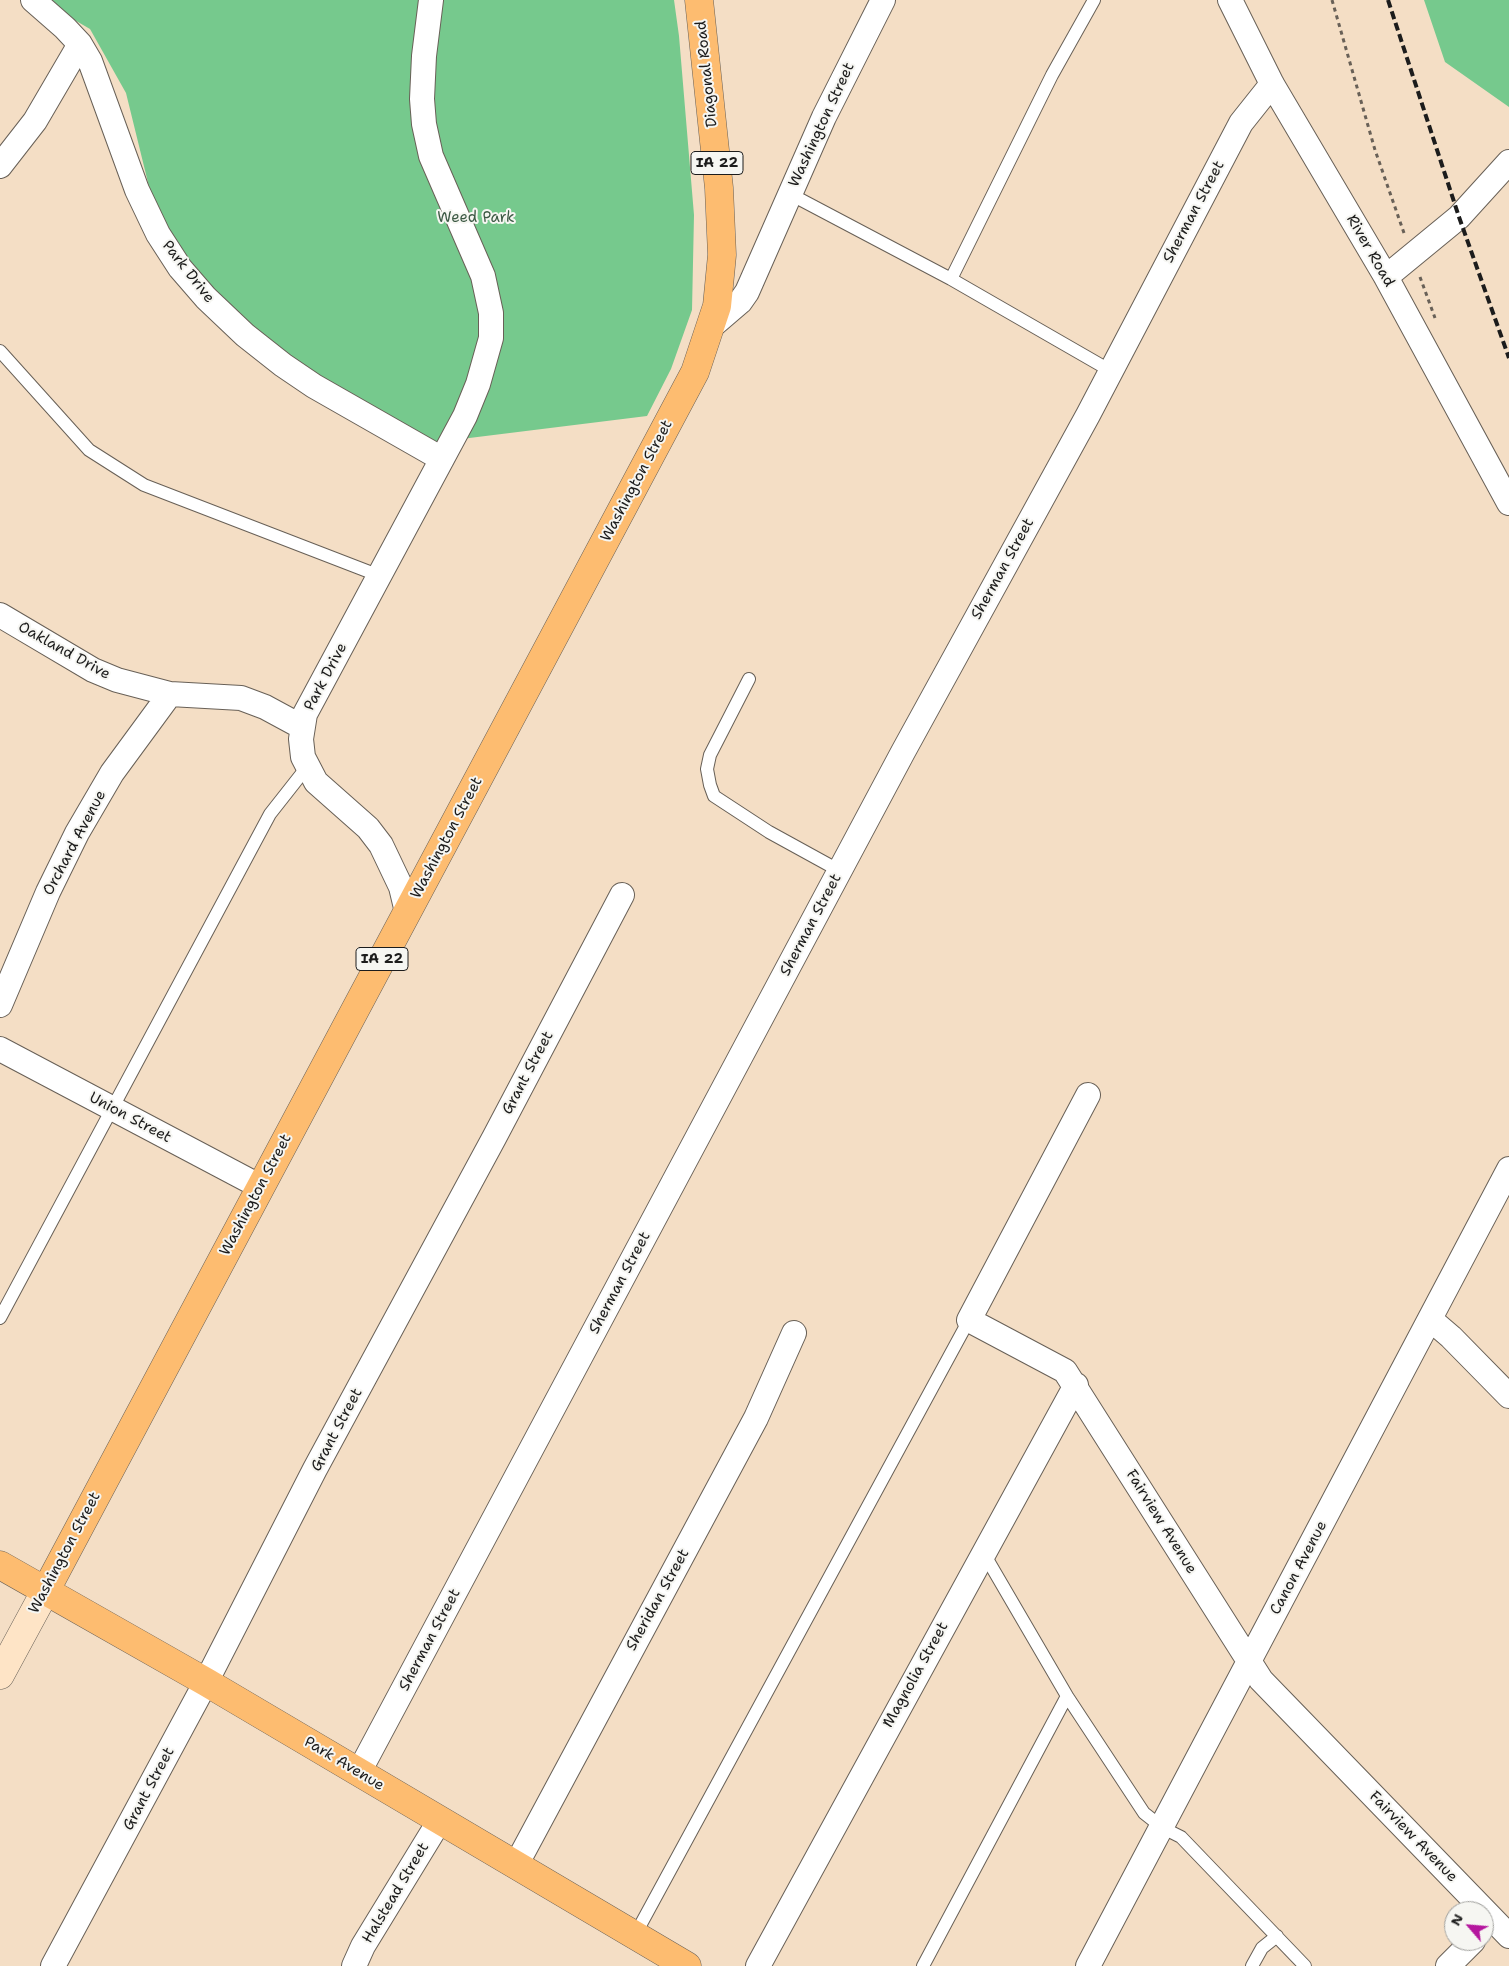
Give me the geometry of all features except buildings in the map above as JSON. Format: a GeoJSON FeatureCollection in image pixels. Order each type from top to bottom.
{"type":"FeatureCollection","features":[{"type":"Feature","properties":{"kind":"main road","name":"Diagonal Road"},"geometry":{"type":"LineString","coordinates":[[699,0],[721,215],[722,255],[717,306],[712,326]]}},
{"type":"Feature","properties":{"kind":"main road","name":"Washington Street"},"geometry":{"type":"LineString","coordinates":[[0,1675],[695,372],[712,326]]}},
{"type":"Feature","properties":{"kind":"main road","name":"Park Avenue"},"geometry":{"type":"LineString","coordinates":[[0,1565],[206,1682],[687,1966]]}},
{"type":"Feature","properties":{"kind":"street","name":"Park Drive"},"geometry":{"type":"LineString","coordinates":[[34,0],[80,44],[90,61],[137,190],[158,234],[180,268],[206,298],[244,335],[283,366],[314,386],[442,459]]}},
{"type":"Feature","properties":{"kind":"street","name":"Park Drive"},"geometry":{"type":"LineString","coordinates":[[407,912],[400,887],[381,845],[368,828],[316,782],[307,767],[300,739],[305,714],[465,416],[478,384],[491,338],[491,313],[483,276],[432,156],[424,124],[422,99],[424,56],[431,0]]}},
{"type":"Feature","properties":{"kind":"street","name":"Washington Street"},"geometry":{"type":"LineString","coordinates":[[712,326],[740,302],[747,292],[824,117],[883,0]]}},
{"type":"Feature","properties":{"kind":"street","name":"River Road"},"geometry":{"type":"LineString","coordinates":[[1230,0],[1272,84],[1386,277],[1509,503]]}},
{"type":"Feature","properties":{"kind":"street"},"geometry":{"type":"LineString","coordinates":[[0,166],[35,121],[80,44]]}},
{"type":"Feature","properties":{"kind":"street","name":"Sherman Street"},"geometry":{"type":"LineString","coordinates":[[359,1772],[840,871],[1111,371],[1240,123],[1272,84]]}},
{"type":"Feature","properties":{"kind":"street"},"geometry":{"type":"LineString","coordinates":[[1386,277],[1458,217],[1509,162]]}},
{"type":"Feature","properties":{"kind":"street","name":"Oakland Drive"},"geometry":{"type":"LineString","coordinates":[[0,615],[93,670],[117,680],[170,694],[241,698],[265,707],[302,727]]}},
{"type":"Feature","properties":{"kind":"street","name":"Orchard Avenue"},"geometry":{"type":"LineString","coordinates":[[0,1005],[38,915],[77,833],[112,774],[170,694]]}},
{"type":"Feature","properties":{"kind":"street","name":"Grant Street"},"geometry":{"type":"LineString","coordinates":[[53,1966],[206,1682],[311,1478],[622,895]]}},
{"type":"Feature","properties":{"kind":"street","name":"Union Street"},"geometry":{"type":"LineString","coordinates":[[0,1049],[260,1186]]}},
{"type":"Feature","properties":{"kind":"street"},"geometry":{"type":"LineString","coordinates":[[969,1320],[1088,1095]]}},
{"type":"Feature","properties":{"kind":"street","name":"Canon Avenue"},"geometry":{"type":"LineString","coordinates":[[1088,1966],[1163,1828],[1509,1169]]}},
{"type":"Feature","properties":{"kind":"street"},"geometry":{"type":"LineString","coordinates":[[1430,1319],[1451,1337],[1509,1396]]}},
{"type":"Feature","properties":{"kind":"street","name":"Fairview Avenue"},"geometry":{"type":"LineString","coordinates":[[969,1320],[1057,1365],[1065,1371],[1076,1385],[1249,1663],[1262,1680],[1496,1929]]}},
{"type":"Feature","properties":{"kind":"street","name":"Sheridan Street"},"geometry":{"type":"LineString","coordinates":[[516,1865],[756,1418],[794,1333]]}},
{"type":"Feature","properties":{"kind":"street","name":"Magnolia Street"},"geometry":{"type":"LineString","coordinates":[[758,1966],[1076,1385]]}},
{"type":"Feature","properties":{"kind":"street","name":"Halstead Street"},"geometry":{"type":"LineString","coordinates":[[354,1966],[363,1946],[440,1820]]}},
{"type":"Feature","properties":{"kind":"street"},"geometry":{"type":"LineString","coordinates":[[1448,1966],[1463,1951]]}},
{"type":"Feature","properties":{"kind":"lane"},"geometry":{"type":"LineString","coordinates":[[951,279],[1052,75],[1094,0]]}},
{"type":"Feature","properties":{"kind":"lane"},"geometry":{"type":"LineString","coordinates":[[790,194],[951,279],[1111,371]]}},
{"type":"Feature","properties":{"kind":"lane"},"geometry":{"type":"LineString","coordinates":[[0,351],[89,450],[144,485],[380,576]]}},
{"type":"Feature","properties":{"kind":"lane"},"geometry":{"type":"LineString","coordinates":[[749,679],[710,755],[707,769],[714,796],[755,823],[840,871]]}},
{"type":"Feature","properties":{"kind":"lane"},"geometry":{"type":"LineString","coordinates":[[0,1318],[270,814],[307,767]]}},
{"type":"Feature","properties":{"kind":"lane"},"geometry":{"type":"LineString","coordinates":[[635,1935],[969,1320]]}},
{"type":"Feature","properties":{"kind":"lane"},"geometry":{"type":"LineString","coordinates":[[983,1552],[1067,1696],[1144,1813],[1163,1828],[1181,1836],[1305,1966]]}},
{"type":"Feature","properties":{"kind":"lane"},"geometry":{"type":"LineString","coordinates":[[923,1966],[1067,1696]]}},
{"type":"Feature","properties":{"kind":"lane"},"geometry":{"type":"LineString","coordinates":[[1252,1966],[1262,1948],[1277,1936]]}},
{"type":"Feature","properties":{"kind":"green space","name":"Weed Park"},"geometry":{"type":"Polygon","coordinates":[[[40,0],[674,0],[679,36],[694,215],[692,310],[671,369],[647,416],[429,443],[275,353],[206,286],[154,207],[126,93],[90,29],[40,0]]]}},
{"type":"Feature","properties":{"kind":"green space"},"geometry":{"type":"Polygon","coordinates":[[[1424,0],[1509,0],[1509,107],[1445,62],[1424,0]]]}},
{"type":"Feature","properties":{"kind":"railway"},"geometry":{"type":"LineString","coordinates":[[1388,0],[1459,217],[1509,358]]}}]}
